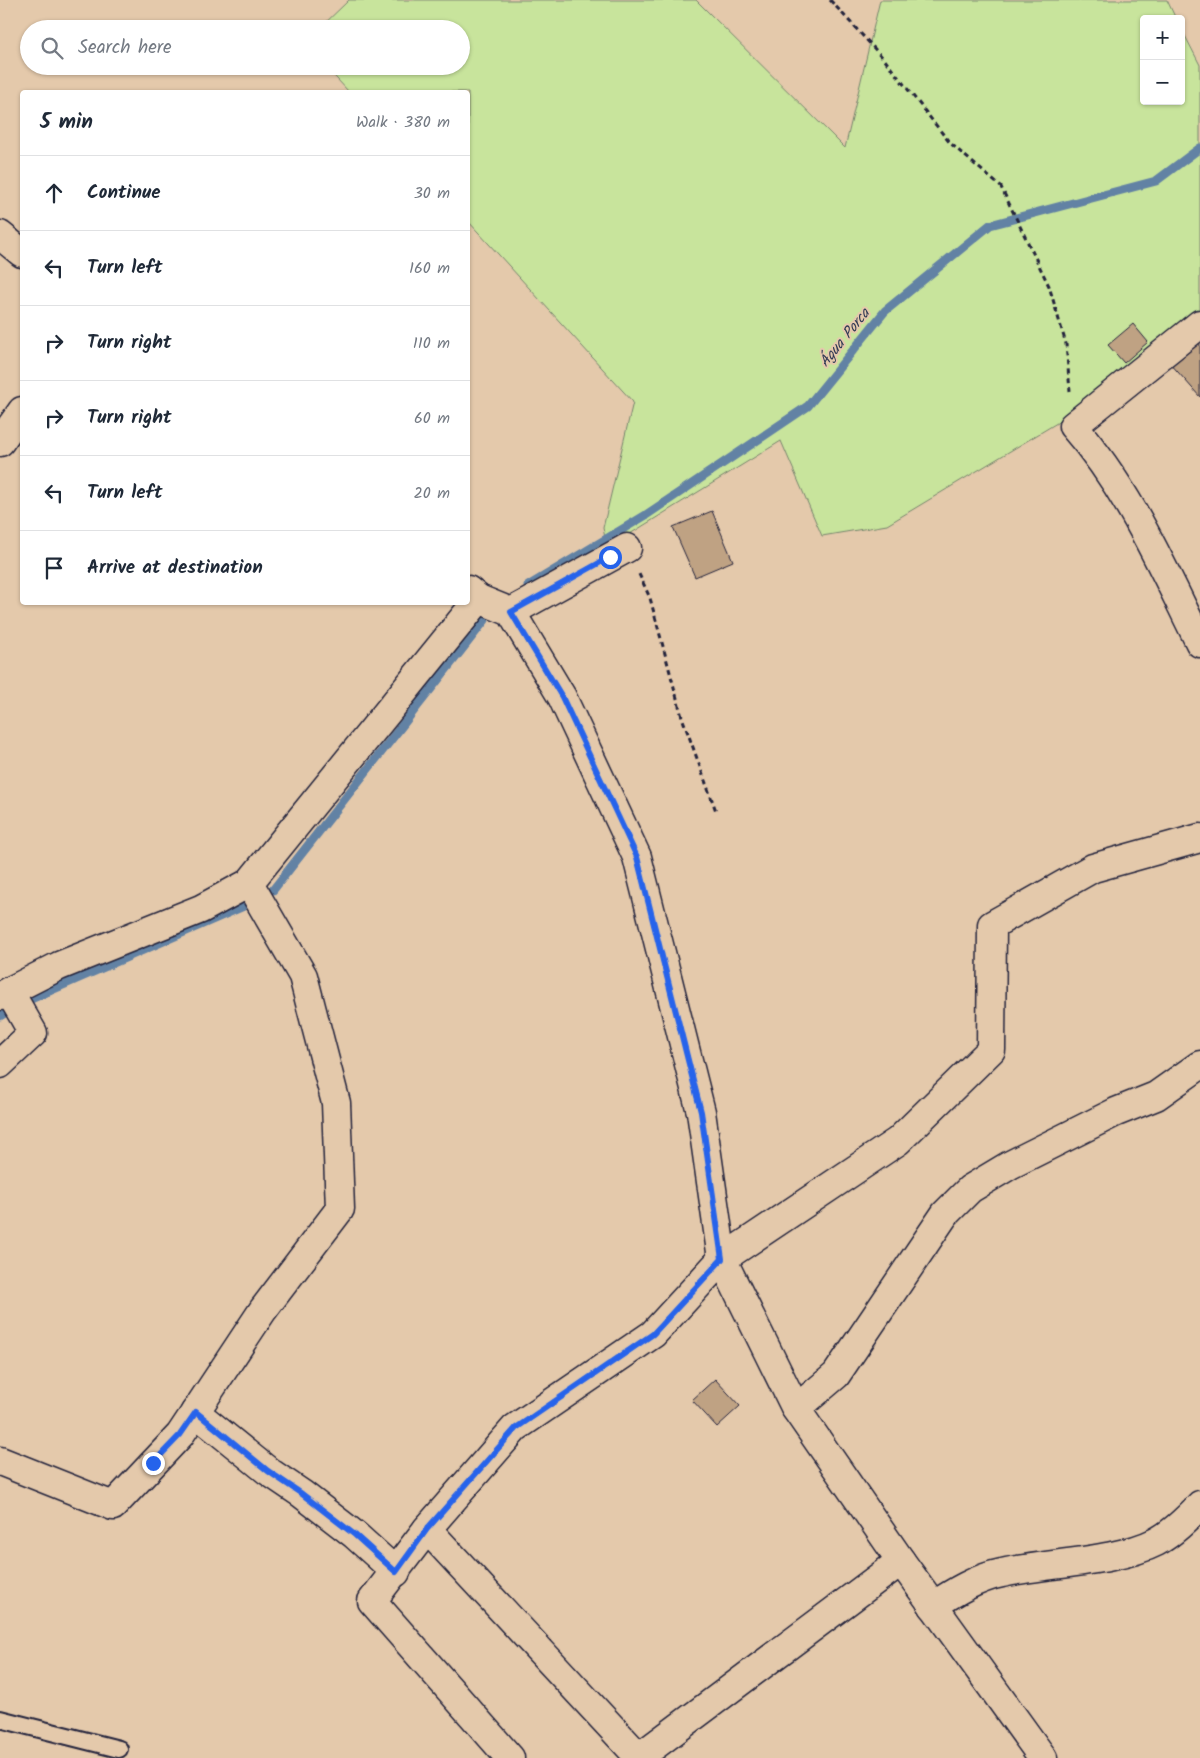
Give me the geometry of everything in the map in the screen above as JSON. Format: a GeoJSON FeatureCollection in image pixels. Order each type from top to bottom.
{"type":"FeatureCollection","features":[{"type":"Feature","properties":{"kind":"street"},"geometry":{"type":"LineString","coordinates":[[0,235],[20,251]]}},
{"type":"Feature","properties":{"kind":"street"},"geometry":{"type":"LineString","coordinates":[[1200,324],[1074,426],[1097,453],[1145,532],[1200,643]]}},
{"type":"Feature","properties":{"kind":"street"},"geometry":{"type":"LineString","coordinates":[[0,442],[20,414]]}},
{"type":"Feature","properties":{"kind":"street"},"geometry":{"type":"LineString","coordinates":[[511,612],[627,548]]}},
{"type":"Feature","properties":{"kind":"street"},"geometry":{"type":"LineString","coordinates":[[473,594],[511,612],[562,697],[637,857],[701,1112],[722,1259],[796,1409],[901,1561],[1043,1758]]}},
{"type":"Feature","properties":{"kind":"street"},"geometry":{"type":"LineString","coordinates":[[0,1064],[33,1033],[4,994],[59,966],[201,909],[249,883],[464,605]]}},
{"type":"Feature","properties":{"kind":"street"},"geometry":{"type":"LineString","coordinates":[[510,1758],[372,1601],[427,1529],[516,1428],[653,1334],[722,1259],[898,1141],[991,1050],[992,925],[1093,868],[1200,838]]}},
{"type":"Feature","properties":{"kind":"street"},"geometry":{"type":"LineString","coordinates":[[0,1461],[113,1506],[180,1435],[263,1310],[340,1209],[336,1103],[303,976],[249,883]]}},
{"type":"Feature","properties":{"kind":"street"},"geometry":{"type":"LineString","coordinates":[[796,1409],[836,1375],[945,1214],[970,1189],[1010,1165],[1109,1116],[1156,1096],[1200,1065]]}},
{"type":"Feature","properties":{"kind":"street"},"geometry":{"type":"LineString","coordinates":[[196,1412],[268,1471],[302,1494],[355,1535],[396,1572]]}},
{"type":"Feature","properties":{"kind":"street"},"geometry":{"type":"LineString","coordinates":[[933,1606],[958,1590],[1001,1573],[1131,1551],[1156,1542],[1182,1524],[1200,1505]]}},
{"type":"Feature","properties":{"kind":"street"},"geometry":{"type":"LineString","coordinates":[[427,1529],[639,1758],[901,1561]]}},
{"type":"Feature","properties":{"kind":"lane"},"geometry":{"type":"LineString","coordinates":[[0,1719],[119,1749]]}},
{"type":"Feature","properties":{"kind":"path"},"geometry":{"type":"LineString","coordinates":[[830,0],[884,59],[950,143],[1001,188],[1049,286],[1066,344],[1074,426]]}},
{"type":"Feature","properties":{"kind":"path"},"geometry":{"type":"LineString","coordinates":[[627,548],[650,598],[682,717],[716,811]]}},
{"type":"Feature","properties":{"kind":"green space"},"geometry":{"type":"Polygon","coordinates":[[[349,0],[696,0],[845,148],[880,0],[1167,0],[1174,15],[1140,15],[1140,105],[1185,105],[1185,36],[1200,65],[1200,337],[887,525],[822,536],[781,441],[607,548],[603,528],[633,402],[470,223],[470,90],[347,90],[333,75],[470,75],[470,20],[328,20],[349,0]]]}},
{"type":"Feature","properties":{"kind":"building"},"geometry":{"type":"Polygon","coordinates":[[[1133,324],[1148,342],[1124,363],[1108,345],[1133,324]]]}},
{"type":"Feature","properties":{"kind":"building"},"geometry":{"type":"Polygon","coordinates":[[[1200,337],[1200,397],[1170,363],[1200,337]]]}},
{"type":"Feature","properties":{"kind":"building"},"geometry":{"type":"Polygon","coordinates":[[[712,511],[733,561],[695,577],[673,527],[712,511]]]}},
{"type":"Feature","properties":{"kind":"building"},"geometry":{"type":"Polygon","coordinates":[[[715,1379],[740,1406],[717,1427],[692,1400],[715,1379]]]}},
{"type":"Feature","properties":{"kind":"waterway","name":"Água Porca"},"geometry":{"type":"LineString","coordinates":[[528,586],[646,515],[808,406],[885,311],[990,225],[1156,181],[1200,148]]}},
{"type":"Feature","properties":{"kind":"waterway"},"geometry":{"type":"LineString","coordinates":[[273,890],[485,620]]}},
{"type":"Feature","properties":{"kind":"waterway"},"geometry":{"type":"LineString","coordinates":[[22,1003],[244,906]]}},
{"type":"Feature","properties":{"kind":"waterway"},"geometry":{"type":"LineString","coordinates":[[0,1016],[8,1011]]}},
{"type":"Feature","properties":{"kind":"route"},"geometry":{"type":"LineString","coordinates":[[153,1463],[180,1435],[196,1412],[268,1471],[302,1494],[355,1535],[396,1572],[427,1529],[516,1428],[653,1334],[722,1259],[701,1112],[637,857],[562,697],[511,612],[610,557]]}}]}
